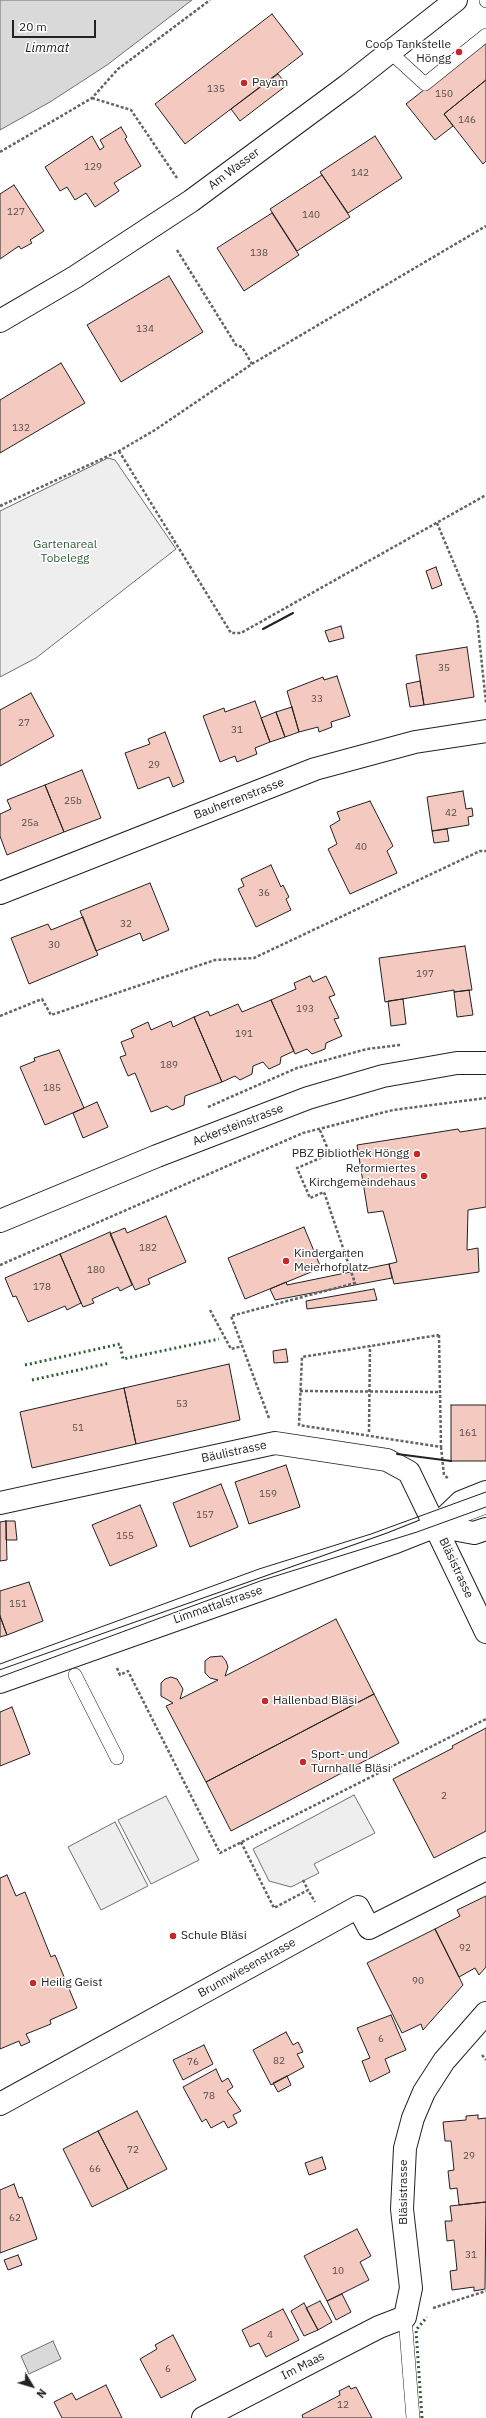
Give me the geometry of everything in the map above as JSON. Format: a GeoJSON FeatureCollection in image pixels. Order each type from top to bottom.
{"type":"FeatureCollection","features":[{"type":"Feature","properties":{"kind":"street","name":"Am Wasser"},"geometry":{"type":"LineString","coordinates":[[0,321],[75,277],[191,201],[390,52],[456,0]]}},
{"type":"Feature","properties":{"kind":"street","name":"Bauherrenstrasse"},"geometry":{"type":"LineString","coordinates":[[0,893],[315,769],[415,742],[486,731]]}},
{"type":"Feature","properties":{"kind":"street","name":"Ackersteinstrasse"},"geometry":{"type":"LineString","coordinates":[[0,1221],[157,1156],[308,1098],[383,1076],[457,1063],[486,1063]]}},
{"type":"Feature","properties":{"kind":"street","name":"Bäulistrasse"},"geometry":{"type":"LineString","coordinates":[[0,1504],[275,1443],[387,1460],[409,1472],[436,1526]]}},
{"type":"Feature","properties":{"kind":"street","name":"Limmattalstrasse"},"geometry":{"type":"LineString","coordinates":[[0,1682],[353,1558],[436,1526],[461,1502],[486,1492]]}},
{"type":"Feature","properties":{"kind":"street"},"geometry":{"type":"LineString","coordinates":[[436,1526],[474,1533],[486,1529]]}},
{"type":"Feature","properties":{"kind":"street","name":"Bläsistrasse"},"geometry":{"type":"LineString","coordinates":[[436,1526],[486,1632]]}},
{"type":"Feature","properties":{"kind":"street","name":"Brunnwiesenstrasse"},"geometry":{"type":"LineString","coordinates":[[0,2104],[358,1907],[369,1928],[486,1869]]}},
{"type":"Feature","properties":{"kind":"street","name":"Bläsistrasse"},"geometry":{"type":"LineString","coordinates":[[405,2317],[411,2288],[402,2209],[407,2141],[413,2118],[424,2092],[444,2061],[486,2013]]}},
{"type":"Feature","properties":{"kind":"street","name":"Im Maas"},"geometry":{"type":"LineString","coordinates":[[203,2418],[379,2327],[405,2317]]}},
{"type":"Feature","properties":{"kind":"lane"},"geometry":{"type":"LineString","coordinates":[[390,52],[425,84],[486,35]]}},
{"type":"Feature","properties":{"kind":"lane"},"geometry":{"type":"LineString","coordinates":[[436,1526],[486,1507]]}},
{"type":"Feature","properties":{"kind":"lane"},"geometry":{"type":"LineString","coordinates":[[75,1675],[117,1758]]}},
{"type":"Feature","properties":{"kind":"lane","name":"Bläsistrasse"},"geometry":{"type":"LineString","coordinates":[[405,2317],[413,2418]]}},
{"type":"Feature","properties":{"kind":"path"},"geometry":{"type":"LineString","coordinates":[[0,152],[92,98],[118,69],[210,0]]}},
{"type":"Feature","properties":{"kind":"path"},"geometry":{"type":"LineString","coordinates":[[92,98],[131,110],[176,178]]}},
{"type":"Feature","properties":{"kind":"path"},"geometry":{"type":"LineString","coordinates":[[0,506],[119,451],[155,430],[252,364],[486,226]]}},
{"type":"Feature","properties":{"kind":"path"},"geometry":{"type":"LineString","coordinates":[[177,250],[236,345],[242,347],[252,364]]}},
{"type":"Feature","properties":{"kind":"path"},"geometry":{"type":"LineString","coordinates":[[119,451],[231,633],[241,633],[486,495]]}},
{"type":"Feature","properties":{"kind":"path"},"geometry":{"type":"LineString","coordinates":[[437,522],[477,618],[486,703]]}},
{"type":"Feature","properties":{"kind":"path"},"geometry":{"type":"LineString","coordinates":[[0,1016],[42,999],[51,1015],[215,960],[254,958],[480,851],[486,851]]}},
{"type":"Feature","properties":{"kind":"path"},"geometry":{"type":"LineString","coordinates":[[0,1265],[319,1128],[393,1110],[486,1098]]}},
{"type":"Feature","properties":{"kind":"path"},"geometry":{"type":"LineString","coordinates":[[275,1443],[270,1420],[231,1316],[355,1283],[324,1192],[310,1198],[297,1168],[330,1154],[319,1128]]}},
{"type":"Feature","properties":{"kind":"path"},"geometry":{"type":"LineString","coordinates":[[210,1310],[231,1349],[243,1346]]}},
{"type":"Feature","properties":{"kind":"path"},"geometry":{"type":"LineString","coordinates":[[440,1447],[299,1425],[302,1356],[439,1335],[440,1447],[444,1475],[452,1483]]}},
{"type":"Feature","properties":{"kind":"path"},"geometry":{"type":"LineString","coordinates":[[369,1436],[371,1392],[370,1346]]}},
{"type":"Feature","properties":{"kind":"path"},"geometry":{"type":"LineString","coordinates":[[300,1391],[440,1392]]}},
{"type":"Feature","properties":{"kind":"path"},"geometry":{"type":"LineString","coordinates":[[115,1665],[120,1676],[128,1671],[220,1853],[486,1719]]}},
{"type":"Feature","properties":{"kind":"path"},"geometry":{"type":"LineString","coordinates":[[241,1842],[274,1908],[301,1893]]}},
{"type":"Feature","properties":{"kind":"path"},"geometry":{"type":"LineString","coordinates":[[303,1880],[308,1890]]}},
{"type":"Feature","properties":{"kind":"path"},"geometry":{"type":"LineString","coordinates":[[428,2310],[486,2291]]}},
{"type":"Feature","properties":{"kind":"green space","name":"Gartenareal Tobelegg"},"geometry":{"type":"Polygon","coordinates":[[[108,458],[115,460],[176,549],[36,658],[0,677],[0,511],[108,458]]]}},
{"type":"Feature","properties":{"kind":"green space"},"geometry":{"type":"Polygon","coordinates":[[[354,1795],[375,1833],[314,1864],[319,1873],[291,1887],[269,1881],[253,1849],[354,1795]]]}},
{"type":"Feature","properties":{"kind":"green space"},"geometry":{"type":"Polygon","coordinates":[[[166,1796],[199,1860],[151,1884],[118,1820],[166,1796]]]}},
{"type":"Feature","properties":{"kind":"green space"},"geometry":{"type":"Polygon","coordinates":[[[115,1822],[148,1886],[101,1910],[68,1847],[115,1822]]]}},
{"type":"Feature","properties":{"kind":"water","name":"Limmat"},"geometry":{"type":"Polygon","coordinates":[[[0,0],[192,0],[107,65],[50,102],[0,130],[0,0]]]}},
{"type":"Feature","properties":{"kind":"water"},"geometry":{"type":"Polygon","coordinates":[[[53,2341],[61,2359],[29,2374],[21,2356],[53,2341]]]}},
{"type":"Feature","properties":{"kind":"building"},"geometry":{"type":"Polygon","coordinates":[[[272,14],[303,54],[185,144],[155,104],[272,14]]]}},
{"type":"Feature","properties":{"kind":"building"},"geometry":{"type":"Polygon","coordinates":[[[486,41],[486,80],[444,114],[453,126],[435,140],[406,104],[486,41]]]}},
{"type":"Feature","properties":{"kind":"building"},"geometry":{"type":"Polygon","coordinates":[[[278,74],[287,85],[240,121],[231,109],[278,74]]]}},
{"type":"Feature","properties":{"kind":"building"},"geometry":{"type":"Polygon","coordinates":[[[486,80],[486,161],[483,164],[444,114],[486,80]]]}},
{"type":"Feature","properties":{"kind":"building"},"geometry":{"type":"Polygon","coordinates":[[[121,127],[127,137],[125,139],[141,166],[114,183],[119,191],[95,207],[86,193],[75,200],[67,187],[60,191],[45,167],[92,136],[100,150],[104,147],[100,140],[121,127]]]}},
{"type":"Feature","properties":{"kind":"building"},"geometry":{"type":"Polygon","coordinates":[[[375,136],[402,178],[348,213],[320,172],[375,136]]]}},
{"type":"Feature","properties":{"kind":"building"},"geometry":{"type":"Polygon","coordinates":[[[322,175],[350,217],[297,251],[270,209],[322,175]]]}},
{"type":"Feature","properties":{"kind":"building"},"geometry":{"type":"Polygon","coordinates":[[[14,185],[44,231],[30,240],[32,243],[21,249],[19,246],[0,259],[0,194],[14,185]]]}},
{"type":"Feature","properties":{"kind":"building"},"geometry":{"type":"Polygon","coordinates":[[[272,213],[299,255],[244,291],[217,248],[272,213]]]}},
{"type":"Feature","properties":{"kind":"building"},"geometry":{"type":"Polygon","coordinates":[[[169,276],[203,332],[121,382],[87,325],[169,276]]]}},
{"type":"Feature","properties":{"kind":"building"},"geometry":{"type":"Polygon","coordinates":[[[61,363],[85,403],[0,453],[0,400],[61,363]]]}},
{"type":"Feature","properties":{"kind":"building"},"geometry":{"type":"Polygon","coordinates":[[[436,567],[442,585],[432,589],[426,571],[436,567]]]}},
{"type":"Feature","properties":{"kind":"building"},"geometry":{"type":"Polygon","coordinates":[[[341,626],[344,638],[329,642],[325,631],[341,626]]]}},
{"type":"Feature","properties":{"kind":"building"},"geometry":{"type":"Polygon","coordinates":[[[467,647],[474,697],[424,705],[416,655],[467,647]]]}},
{"type":"Feature","properties":{"kind":"building"},"geometry":{"type":"Polygon","coordinates":[[[337,676],[350,716],[331,722],[332,727],[319,732],[318,727],[299,732],[287,691],[323,677],[324,680],[337,676]]]}},
{"type":"Feature","properties":{"kind":"building"},"geometry":{"type":"Polygon","coordinates":[[[420,681],[424,705],[410,707],[406,684],[420,681]]]}},
{"type":"Feature","properties":{"kind":"building"},"geometry":{"type":"Polygon","coordinates":[[[31,693],[54,736],[0,766],[0,710],[31,693]]]}},
{"type":"Feature","properties":{"kind":"building"},"geometry":{"type":"Polygon","coordinates":[[[255,701],[270,742],[255,748],[257,754],[237,762],[235,756],[220,762],[203,716],[224,708],[225,712],[255,701]]]}},
{"type":"Feature","properties":{"kind":"building"},"geometry":{"type":"Polygon","coordinates":[[[292,707],[299,732],[285,737],[276,712],[292,707]]]}},
{"type":"Feature","properties":{"kind":"building"},"geometry":{"type":"Polygon","coordinates":[[[276,712],[285,737],[270,742],[261,718],[276,712]]]}},
{"type":"Feature","properties":{"kind":"building"},"geometry":{"type":"Polygon","coordinates":[[[165,732],[184,782],[173,787],[169,777],[138,789],[125,753],[150,744],[148,739],[165,732]]]}},
{"type":"Feature","properties":{"kind":"building"},"geometry":{"type":"Polygon","coordinates":[[[82,770],[101,818],[64,832],[45,785],[82,770]]]}},
{"type":"Feature","properties":{"kind":"building"},"geometry":{"type":"Polygon","coordinates":[[[45,785],[64,832],[7,855],[0,836],[0,814],[11,809],[7,800],[45,785]]]}},
{"type":"Feature","properties":{"kind":"building"},"geometry":{"type":"Polygon","coordinates":[[[463,791],[466,809],[472,808],[473,816],[468,817],[469,825],[432,831],[427,797],[463,791]]]}},
{"type":"Feature","properties":{"kind":"building"},"geometry":{"type":"Polygon","coordinates":[[[370,801],[393,846],[387,851],[397,873],[350,894],[328,849],[337,844],[330,826],[340,820],[337,812],[370,801]]]}},
{"type":"Feature","properties":{"kind":"building"},"geometry":{"type":"Polygon","coordinates":[[[447,829],[449,841],[434,843],[432,831],[447,829]]]}},
{"type":"Feature","properties":{"kind":"building"},"geometry":{"type":"Polygon","coordinates":[[[271,865],[281,887],[283,885],[289,897],[286,899],[291,910],[256,927],[238,889],[244,886],[241,879],[271,865]]]}},
{"type":"Feature","properties":{"kind":"building"},"geometry":{"type":"Polygon","coordinates":[[[150,883],[169,930],[143,941],[140,933],[96,951],[80,911],[150,883]]]}},
{"type":"Feature","properties":{"kind":"building"},"geometry":{"type":"Polygon","coordinates":[[[83,917],[98,955],[29,984],[11,938],[48,924],[51,930],[83,917]]]}},
{"type":"Feature","properties":{"kind":"building"},"geometry":{"type":"Polygon","coordinates":[[[465,946],[472,990],[454,992],[454,990],[385,1002],[379,958],[465,946]]]}},
{"type":"Feature","properties":{"kind":"building"},"geometry":{"type":"Polygon","coordinates":[[[310,976],[313,982],[326,976],[335,995],[329,997],[339,1018],[334,1019],[342,1036],[326,1043],[325,1049],[312,1054],[307,1049],[295,1054],[271,1000],[296,989],[294,983],[310,976]]]}},
{"type":"Feature","properties":{"kind":"building"},"geometry":{"type":"Polygon","coordinates":[[[469,990],[473,1015],[457,1017],[454,992],[469,990]]]}},
{"type":"Feature","properties":{"kind":"building"},"geometry":{"type":"Polygon","coordinates":[[[403,999],[406,1024],[391,1026],[388,1001],[403,999]]]}},
{"type":"Feature","properties":{"kind":"building"},"geometry":{"type":"Polygon","coordinates":[[[271,1000],[294,1051],[281,1057],[280,1064],[269,1069],[263,1062],[253,1066],[252,1074],[240,1080],[235,1076],[222,1082],[194,1017],[208,1011],[210,1016],[238,1004],[242,1012],[271,1000]]]}},
{"type":"Feature","properties":{"kind":"building"},"geometry":{"type":"Polygon","coordinates":[[[194,1017],[222,1082],[185,1096],[184,1105],[172,1110],[167,1106],[151,1112],[135,1073],[128,1076],[120,1057],[126,1055],[121,1042],[134,1037],[131,1030],[148,1022],[151,1030],[171,1021],[173,1027],[194,1017]]]}},
{"type":"Feature","properties":{"kind":"building"},"geometry":{"type":"Polygon","coordinates":[[[59,1050],[84,1108],[45,1125],[20,1067],[35,1061],[34,1058],[59,1050]]]}},
{"type":"Feature","properties":{"kind":"building"},"geometry":{"type":"Polygon","coordinates":[[[97,1102],[108,1127],[83,1138],[73,1113],[97,1102]]]}},
{"type":"Feature","properties":{"kind":"building","name":"Reformiertes Kirchgemeindehaus"},"geometry":{"type":"Polygon","coordinates":[[[486,1128],[486,1207],[468,1210],[467,1250],[478,1248],[479,1272],[394,1284],[389,1264],[397,1262],[383,1211],[368,1213],[357,1145],[458,1129],[460,1132],[486,1128]]]}},
{"type":"Feature","properties":{"kind":"building"},"geometry":{"type":"Polygon","coordinates":[[[166,1216],[186,1262],[148,1279],[150,1284],[135,1290],[110,1234],[125,1228],[127,1233],[166,1216]]]}},
{"type":"Feature","properties":{"kind":"building"},"geometry":{"type":"Polygon","coordinates":[[[304,1227],[321,1268],[245,1299],[228,1258],[304,1227]]]}},
{"type":"Feature","properties":{"kind":"building"},"geometry":{"type":"Polygon","coordinates":[[[110,1232],[132,1285],[120,1291],[118,1287],[92,1299],[94,1303],[83,1307],[60,1254],[110,1232]]]}},
{"type":"Feature","properties":{"kind":"building"},"geometry":{"type":"Polygon","coordinates":[[[60,1254],[81,1303],[67,1310],[65,1306],[28,1322],[16,1296],[13,1297],[5,1278],[60,1254]]]}},
{"type":"Feature","properties":{"kind":"building"},"geometry":{"type":"Polygon","coordinates":[[[389,1264],[392,1278],[275,1300],[270,1289],[286,1282],[287,1285],[389,1264]]]}},
{"type":"Feature","properties":{"kind":"building"},"geometry":{"type":"Polygon","coordinates":[[[374,1289],[377,1300],[307,1309],[306,1301],[374,1289]]]}},
{"type":"Feature","properties":{"kind":"building"},"geometry":{"type":"Polygon","coordinates":[[[286,1349],[288,1362],[274,1363],[273,1351],[286,1349]]]}},
{"type":"Feature","properties":{"kind":"building"},"geometry":{"type":"Polygon","coordinates":[[[229,1364],[240,1420],[136,1444],[124,1388],[229,1364]]]}},
{"type":"Feature","properties":{"kind":"building"},"geometry":{"type":"Polygon","coordinates":[[[124,1388],[136,1444],[32,1468],[20,1412],[124,1388]]]}},
{"type":"Feature","properties":{"kind":"building"},"geometry":{"type":"Polygon","coordinates":[[[451,1405],[486,1405],[486,1461],[451,1461],[451,1405]]]}},
{"type":"Feature","properties":{"kind":"building"},"geometry":{"type":"Polygon","coordinates":[[[286,1465],[300,1507],[249,1524],[235,1482],[286,1465]]]}},
{"type":"Feature","properties":{"kind":"building"},"geometry":{"type":"Polygon","coordinates":[[[221,1484],[238,1527],[190,1547],[173,1503],[221,1484]]]}},
{"type":"Feature","properties":{"kind":"building"},"geometry":{"type":"Polygon","coordinates":[[[140,1505],[157,1546],[110,1566],[92,1525],[140,1505]]]}},
{"type":"Feature","properties":{"kind":"building"},"geometry":{"type":"Polygon","coordinates":[[[6,1521],[15,1521],[17,1540],[6,1540],[6,1521]]]}},
{"type":"Feature","properties":{"kind":"building"},"geometry":{"type":"Polygon","coordinates":[[[6,1521],[7,1560],[0,1561],[0,1522],[6,1521]]]}},
{"type":"Feature","properties":{"kind":"building"},"geometry":{"type":"Polygon","coordinates":[[[29,1582],[43,1621],[7,1635],[0,1616],[0,1591],[29,1582]]]}},
{"type":"Feature","properties":{"kind":"building"},"geometry":{"type":"Polygon","coordinates":[[[0,1616],[7,1635],[0,1637],[0,1616]]]}},
{"type":"Feature","properties":{"kind":"building","name":"Hallenbad Bläsi"},"geometry":{"type":"Polygon","coordinates":[[[336,1619],[374,1694],[206,1782],[166,1706],[173,1703],[161,1696],[161,1683],[165,1679],[171,1677],[177,1679],[183,1689],[180,1699],[218,1680],[210,1678],[205,1673],[205,1661],[210,1657],[222,1656],[226,1661],[228,1667],[225,1676],[336,1619]]]}},
{"type":"Feature","properties":{"kind":"building","name":"Sport- und Turnhalle Bläsi"},"geometry":{"type":"Polygon","coordinates":[[[374,1694],[399,1743],[231,1831],[206,1782],[374,1694]]]}},
{"type":"Feature","properties":{"kind":"building"},"geometry":{"type":"Polygon","coordinates":[[[12,1707],[30,1754],[0,1766],[0,1712],[12,1707]]]}},
{"type":"Feature","properties":{"kind":"building"},"geometry":{"type":"Polygon","coordinates":[[[486,1728],[486,1831],[434,1858],[393,1779],[453,1748],[452,1746],[486,1728]]]}},
{"type":"Feature","properties":{"kind":"building","name":"Heilig Geist"},"geometry":{"type":"Polygon","coordinates":[[[7,1875],[16,1896],[25,1892],[51,1957],[55,1955],[77,2008],[50,2020],[51,2024],[26,2034],[30,2042],[21,2046],[19,2041],[0,2049],[0,1878],[7,1875]]]}},
{"type":"Feature","properties":{"kind":"building"},"geometry":{"type":"Polygon","coordinates":[[[486,1896],[486,1967],[479,1975],[475,1968],[459,1977],[435,1929],[460,1916],[457,1910],[486,1896]]]}},
{"type":"Feature","properties":{"kind":"building"},"geometry":{"type":"Polygon","coordinates":[[[435,1929],[463,1985],[423,2030],[421,2024],[402,2033],[367,1963],[435,1929]]]}},
{"type":"Feature","properties":{"kind":"building"},"geometry":{"type":"Polygon","coordinates":[[[391,2015],[406,2050],[385,2059],[390,2072],[370,2082],[362,2061],[370,2058],[357,2028],[391,2015]]]}},
{"type":"Feature","properties":{"kind":"building"},"geometry":{"type":"Polygon","coordinates":[[[286,2032],[293,2045],[298,2042],[303,2052],[297,2054],[304,2067],[271,2085],[253,2050],[286,2032]]]}},
{"type":"Feature","properties":{"kind":"building"},"geometry":{"type":"Polygon","coordinates":[[[204,2045],[213,2064],[183,2080],[173,2060],[204,2045]]]}},
{"type":"Feature","properties":{"kind":"building"},"geometry":{"type":"Polygon","coordinates":[[[216,2069],[222,2082],[228,2078],[233,2087],[227,2091],[241,2111],[233,2115],[237,2123],[228,2128],[224,2121],[211,2128],[206,2119],[202,2122],[183,2087],[216,2069]]]}},
{"type":"Feature","properties":{"kind":"building"},"geometry":{"type":"Polygon","coordinates":[[[287,2076],[291,2085],[278,2092],[273,2083],[287,2076]]]}},
{"type":"Feature","properties":{"kind":"building"},"geometry":{"type":"Polygon","coordinates":[[[137,2111],[167,2169],[128,2189],[98,2131],[137,2111]]]}},
{"type":"Feature","properties":{"kind":"building"},"geometry":{"type":"Polygon","coordinates":[[[478,2115],[478,2119],[486,2118],[486,2202],[459,2205],[457,2188],[450,2189],[448,2171],[454,2170],[451,2141],[445,2141],[443,2122],[466,2120],[466,2116],[478,2115]]]}},
{"type":"Feature","properties":{"kind":"building"},"geometry":{"type":"Polygon","coordinates":[[[98,2131],[128,2189],[92,2207],[63,2149],[98,2131]]]}},
{"type":"Feature","properties":{"kind":"building"},"geometry":{"type":"Polygon","coordinates":[[[322,2157],[326,2169],[309,2175],[305,2163],[322,2157]]]}},
{"type":"Feature","properties":{"kind":"building"},"geometry":{"type":"Polygon","coordinates":[[[14,2184],[19,2198],[22,2197],[37,2239],[0,2253],[0,2190],[14,2184]]]}},
{"type":"Feature","properties":{"kind":"building"},"geometry":{"type":"Polygon","coordinates":[[[486,2202],[485,2289],[474,2291],[474,2287],[452,2290],[450,2271],[457,2270],[454,2240],[447,2241],[445,2221],[452,2221],[450,2206],[486,2202]]]}},
{"type":"Feature","properties":{"kind":"building"},"geometry":{"type":"Polygon","coordinates":[[[357,2229],[371,2256],[360,2262],[369,2280],[327,2301],[304,2256],[357,2229]]]}},
{"type":"Feature","properties":{"kind":"building"},"geometry":{"type":"Polygon","coordinates":[[[18,2255],[22,2265],[8,2270],[4,2260],[18,2255]]]}},
{"type":"Feature","properties":{"kind":"building"},"geometry":{"type":"Polygon","coordinates":[[[342,2294],[351,2312],[336,2320],[327,2301],[342,2294]]]}},
{"type":"Feature","properties":{"kind":"building"},"geometry":{"type":"Polygon","coordinates":[[[320,2301],[332,2322],[318,2330],[306,2308],[320,2301]]]}},
{"type":"Feature","properties":{"kind":"building"},"geometry":{"type":"Polygon","coordinates":[[[304,2303],[318,2330],[304,2336],[291,2311],[304,2303]]]}},
{"type":"Feature","properties":{"kind":"building"},"geometry":{"type":"Polygon","coordinates":[[[283,2309],[299,2340],[266,2357],[259,2343],[250,2347],[242,2330],[283,2309]]]}},
{"type":"Feature","properties":{"kind":"building"},"geometry":{"type":"Polygon","coordinates":[[[173,2335],[196,2380],[161,2398],[140,2359],[157,2349],[155,2345],[173,2335]]]}},
{"type":"Feature","properties":{"kind":"building"},"geometry":{"type":"Polygon","coordinates":[[[106,2385],[122,2418],[62,2418],[54,2402],[72,2393],[76,2400],[106,2385]]]}},
{"type":"Feature","properties":{"kind":"building"},"geometry":{"type":"Polygon","coordinates":[[[349,2386],[351,2389],[356,2387],[372,2418],[303,2418],[302,2415],[340,2395],[339,2391],[349,2386]]]}},
{"type":"Feature","properties":{"kind":"tram line"},"geometry":{"type":"LineString","coordinates":[[0,1664],[259,1569],[371,1534],[486,1492]]}},
{"type":"Feature","properties":{"kind":"tram line"},"geometry":{"type":"LineString","coordinates":[[0,1677],[263,1580],[417,1532],[486,1507]]}},
{"type":"Feature","properties":{"kind":"hedge"},"geometry":{"type":"LineString","coordinates":[[25,1365],[120,1344],[123,1359],[219,1339]]}},
{"type":"Feature","properties":{"kind":"hedge"},"geometry":{"type":"LineString","coordinates":[[32,1380],[110,1363]]}},
{"type":"Feature","properties":{"kind":"hedge"},"geometry":{"type":"LineString","coordinates":[[422,2418],[416,2330],[427,2317]]}},
{"type":"Feature","properties":{"kind":"wall"},"geometry":{"type":"LineString","coordinates":[[263,629],[293,613]]}},
{"type":"Feature","properties":{"kind":"wall"},"geometry":{"type":"LineString","coordinates":[[397,1454],[451,1461]]}},
{"type":"Feature","properties":{"kind":"place","name":"Coop Tankstelle Höngg"},"geometry":{"type":"Point","coordinates":[459,52]}},
{"type":"Feature","properties":{"kind":"place","name":"Payam"},"geometry":{"type":"Point","coordinates":[244,83]}},
{"type":"Feature","properties":{"kind":"place","name":"PBZ Bibliothek Höngg"},"geometry":{"type":"Point","coordinates":[417,1154]}},
{"type":"Feature","properties":{"kind":"place","name":"Reformiertes Kirchgemeindehaus"},"geometry":{"type":"Point","coordinates":[424,1176]}},
{"type":"Feature","properties":{"kind":"place","name":"Kindergarten Meierhofplatz"},"geometry":{"type":"Point","coordinates":[286,1261]}},
{"type":"Feature","properties":{"kind":"place","name":"Hallenbad Bläsi"},"geometry":{"type":"Point","coordinates":[265,1701]}},
{"type":"Feature","properties":{"kind":"place","name":"Sport- und Turnhalle Bläsi"},"geometry":{"type":"Point","coordinates":[303,1762]}},
{"type":"Feature","properties":{"kind":"place","name":"Schule Bläsi"},"geometry":{"type":"Point","coordinates":[173,1936]}},
{"type":"Feature","properties":{"kind":"place","name":"Heilig Geist"},"geometry":{"type":"Point","coordinates":[33,1983]}}]}
